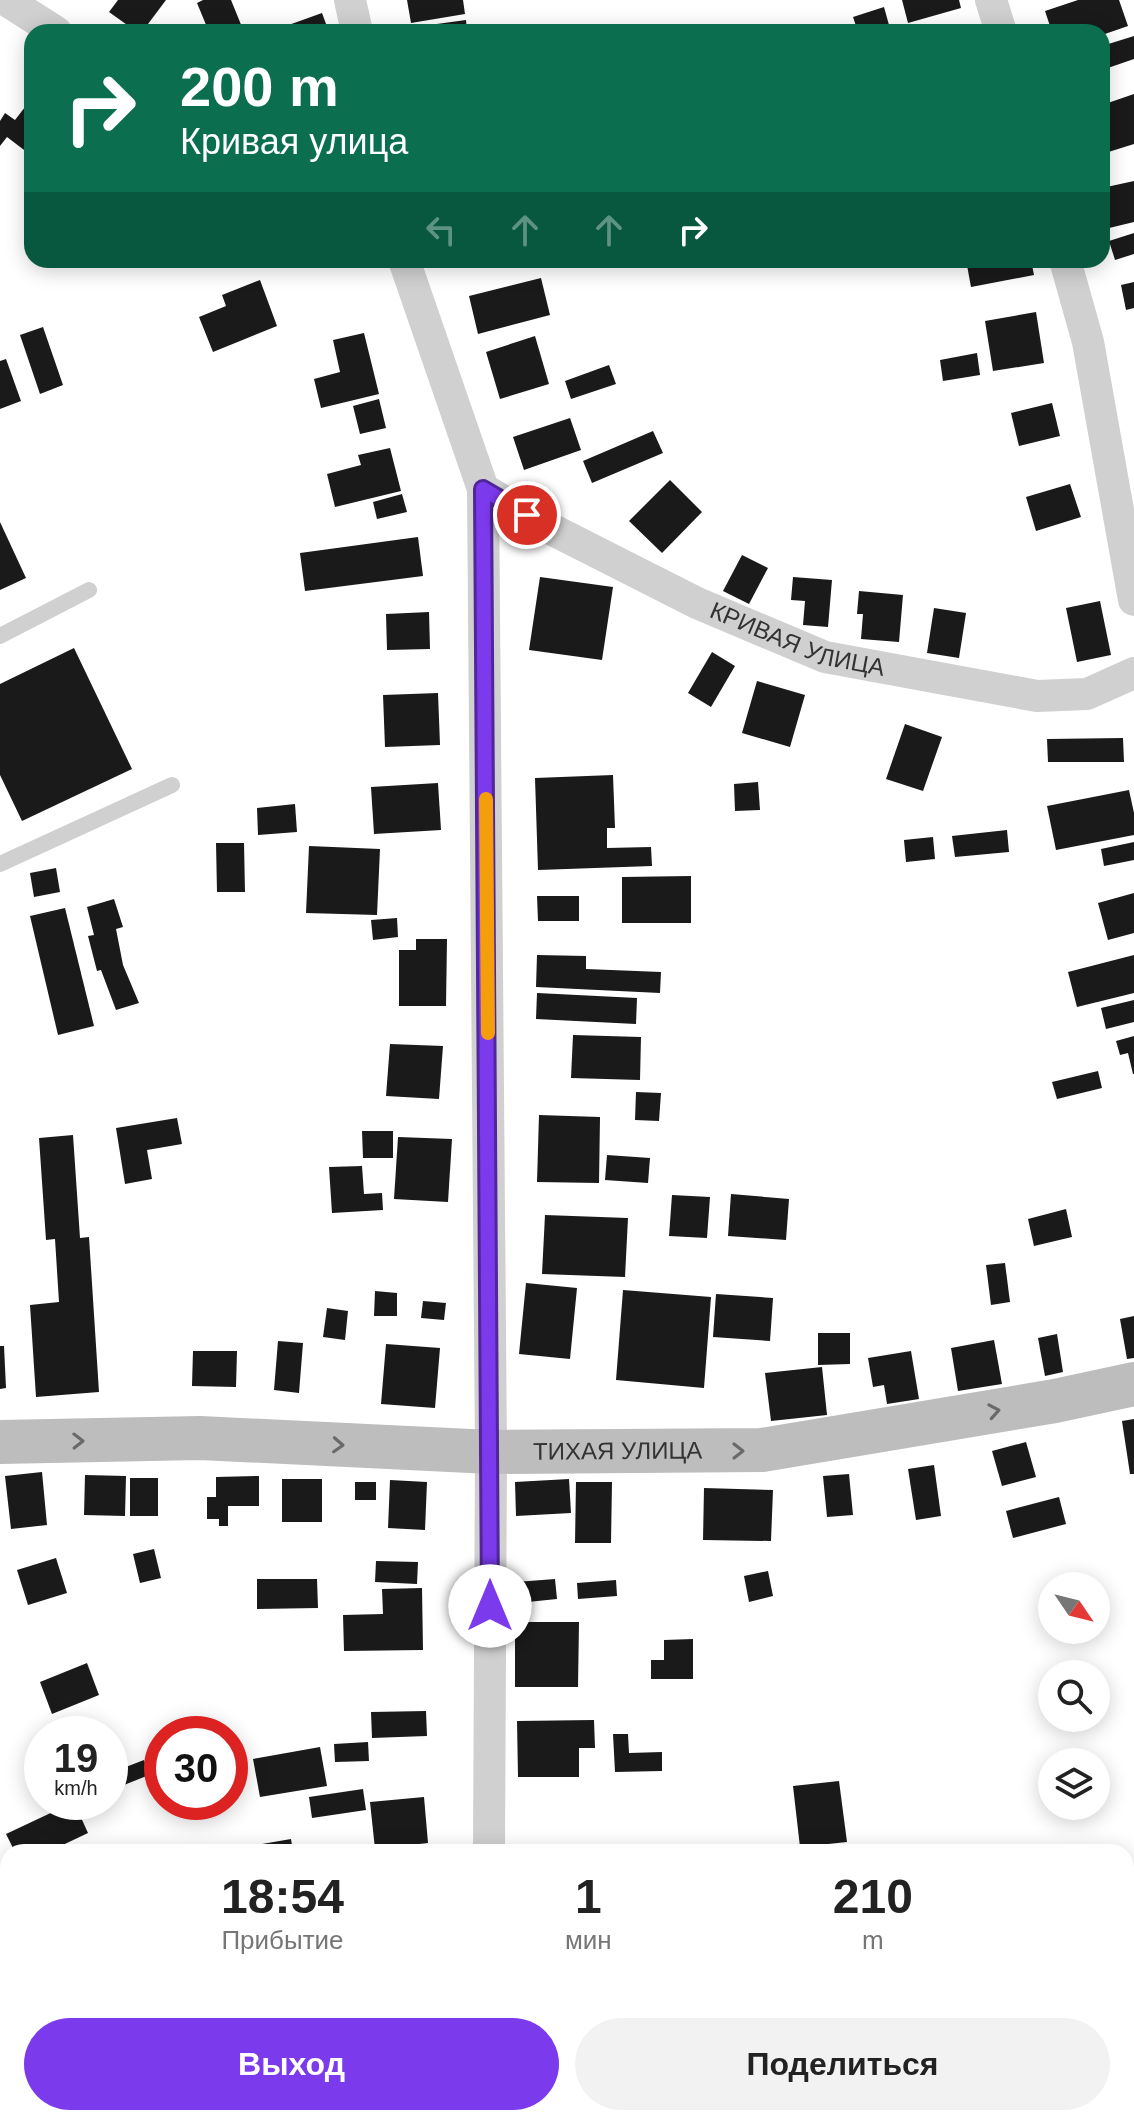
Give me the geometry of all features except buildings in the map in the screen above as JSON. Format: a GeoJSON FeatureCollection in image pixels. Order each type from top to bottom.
{"type":"FeatureCollection","features":[{"type":"Feature","properties":{"kind":"main road","name":"ТИХАЯ УЛИЦА"},"geometry":{"type":"LineString","coordinates":[[0,1442],[200,1438],[491,1452],[762,1450],[1055,1401],[1134,1384]]}},
{"type":"Feature","properties":{"kind":"street"},"geometry":{"type":"LineString","coordinates":[[6,0],[44,24]]}},
{"type":"Feature","properties":{"kind":"street"},"geometry":{"type":"LineString","coordinates":[[350,0],[355,24]]}},
{"type":"Feature","properties":{"kind":"street"},"geometry":{"type":"LineString","coordinates":[[991,0],[998,24]]}},
{"type":"Feature","properties":{"kind":"street"},"geometry":{"type":"LineString","coordinates":[[401,268],[483,489],[491,1452],[489,1844]]}},
{"type":"Feature","properties":{"kind":"street"},"geometry":{"type":"LineString","coordinates":[[1067,268],[1088,342],[1134,600]]}},
{"type":"Feature","properties":{"kind":"street","name":"КРИВАЯ УЛИЦА"},"geometry":{"type":"LineString","coordinates":[[483,489],[549,528],[697,603],[825,657],[1037,696],[1087,694],[1134,673]]}},
{"type":"Feature","properties":{"kind":"lane"},"geometry":{"type":"LineString","coordinates":[[0,636],[89,590]]}},
{"type":"Feature","properties":{"kind":"lane"},"geometry":{"type":"LineString","coordinates":[[0,864],[172,785]]}},
{"type":"Feature","properties":{"kind":"slow traffic"},"geometry":{"type":"LineString","coordinates":[[486,799],[488,1033]]}},
{"type":"Feature","properties":{"kind":"route"},"geometry":{"type":"LineString","coordinates":[[490,1606],[483,489],[527,515]]}}]}
